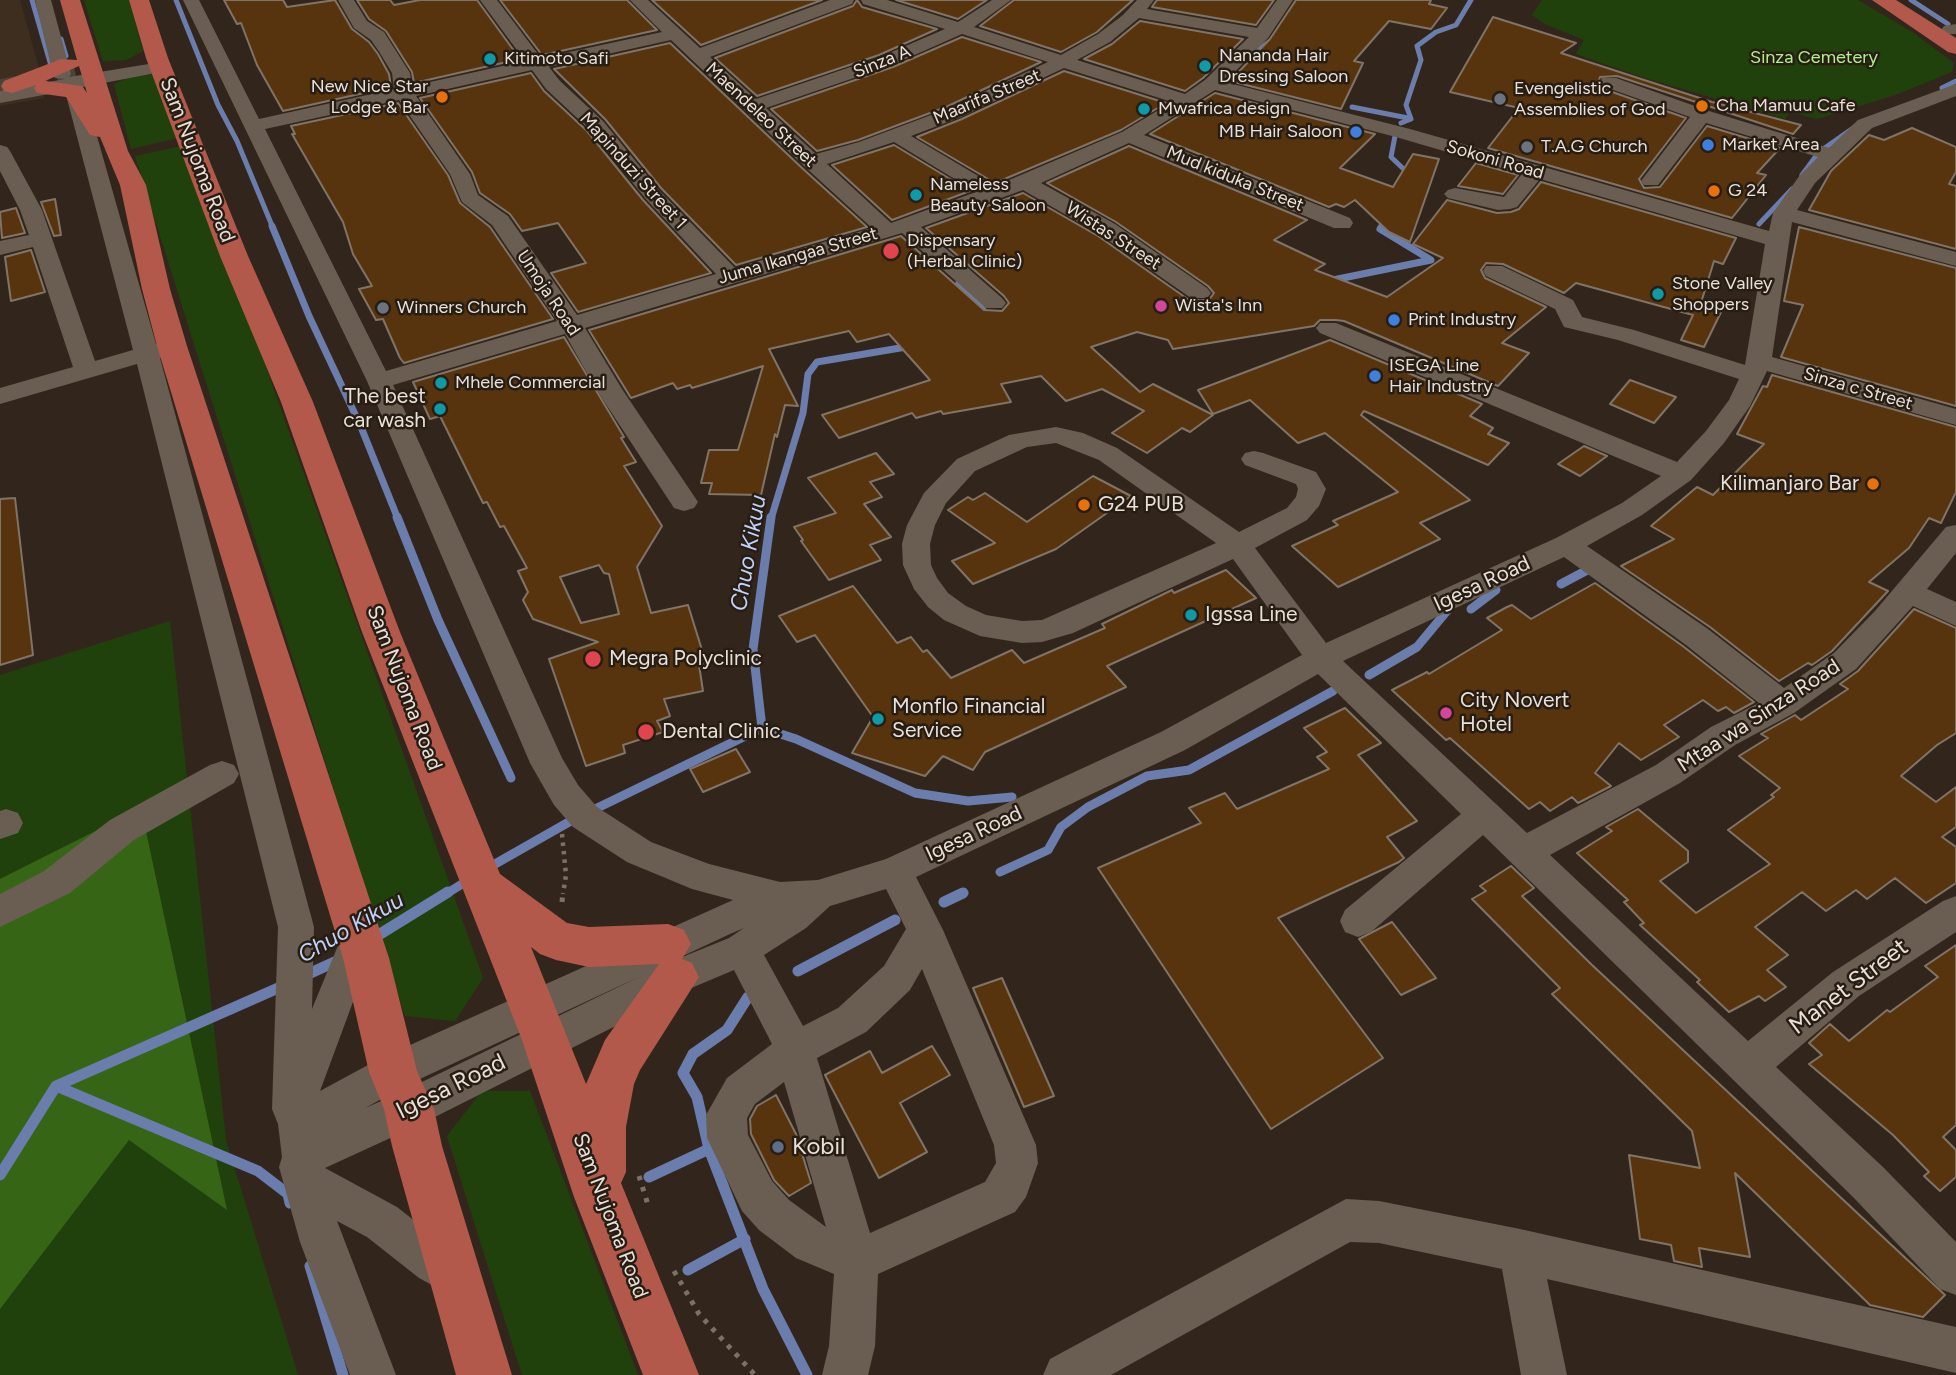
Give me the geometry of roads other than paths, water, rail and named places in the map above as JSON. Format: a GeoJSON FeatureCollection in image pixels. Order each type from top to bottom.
{"type":"FeatureCollection","features":[{"type":"Feature","properties":{"kind":"main road"},"geometry":{"type":"LineString","coordinates":[[70,0],[74,75],[133,185],[156,289],[159,350],[359,937],[393,1072],[410,1109],[417,1146],[484,1375]]}},
{"type":"Feature","properties":{"kind":"main road","name":"Sam Nujoma Road"},"geometry":{"type":"LineString","coordinates":[[139,0],[159,62],[234,256],[297,401],[381,632],[482,885],[539,1023],[619,1183],[678,1369]]}},
{"type":"Feature","properties":{"kind":"main road"},"geometry":{"type":"LineString","coordinates":[[1882,0],[1955,35]]}},
{"type":"Feature","properties":{"kind":"main road"},"geometry":{"type":"LineString","coordinates":[[1906,0],[1955,35]]}},
{"type":"Feature","properties":{"kind":"main road"},"geometry":{"type":"LineString","coordinates":[[7,85],[74,75]]}},
{"type":"Feature","properties":{"kind":"main road"},"geometry":{"type":"LineString","coordinates":[[482,885],[556,940],[672,961],[610,1084],[601,1127],[619,1183]]}},
{"type":"Feature","properties":{"kind":"street"},"geometry":{"type":"LineString","coordinates":[[43,0],[74,75],[159,350],[296,927],[292,1034],[299,1141],[322,1242],[373,1375]]}},
{"type":"Feature","properties":{"kind":"street"},"geometry":{"type":"LineString","coordinates":[[191,0],[379,380],[547,763],[566,795],[585,817],[639,852],[705,878],[780,897]]}},
{"type":"Feature","properties":{"kind":"street","name":"Umoja Road"},"geometry":{"type":"LineString","coordinates":[[346,0],[360,24],[377,36],[389,53],[401,73],[404,93],[460,174],[469,198],[499,221],[571,324],[609,389],[684,502]]}},
{"type":"Feature","properties":{"kind":"street","name":"Mapinduzi Street 1"},"geometry":{"type":"LineString","coordinates":[[488,0],[566,100],[596,125],[652,194],[730,276]]}},
{"type":"Feature","properties":{"kind":"street"},"geometry":{"type":"LineString","coordinates":[[641,3],[664,0]]}},
{"type":"Feature","properties":{"kind":"street"},"geometry":{"type":"LineString","coordinates":[[697,54],[821,3],[846,0]]}},
{"type":"Feature","properties":{"kind":"street"},"geometry":{"type":"LineString","coordinates":[[869,0],[1065,61],[1121,82],[1188,101]]}},
{"type":"Feature","properties":{"kind":"street","name":"Sinza A"},"geometry":{"type":"LineString","coordinates":[[753,106],[873,66],[959,29],[1003,0]]}},
{"type":"Feature","properties":{"kind":"street","name":"Juma Ikangaa Street"},"geometry":{"type":"LineString","coordinates":[[379,380],[896,227],[1026,182],[1129,135],[1188,101],[1212,84],[1262,34],[1285,0]]}},
{"type":"Feature","properties":{"kind":"street","name":"Maendeleo Street"},"geometry":{"type":"LineString","coordinates":[[641,3],[811,162],[994,303]]}},
{"type":"Feature","properties":{"kind":"street"},"geometry":{"type":"LineString","coordinates":[[1141,6],[1262,34]]}},
{"type":"Feature","properties":{"kind":"street","name":"Maarifa Street"},"geometry":{"type":"LineString","coordinates":[[811,162],[954,113],[1065,61],[1104,38],[1141,6]]}},
{"type":"Feature","properties":{"kind":"street"},"geometry":{"type":"LineString","coordinates":[[251,126],[675,34]]}},
{"type":"Feature","properties":{"kind":"street"},"geometry":{"type":"LineString","coordinates":[[74,75],[159,62]]}},
{"type":"Feature","properties":{"kind":"street"},"geometry":{"type":"LineString","coordinates":[[1609,82],[1702,115],[1832,155]]}},
{"type":"Feature","properties":{"kind":"street","name":"Sokoni Road"},"geometry":{"type":"LineString","coordinates":[[1212,84],[1404,133],[1535,171],[1781,227],[1956,259]]}},
{"type":"Feature","properties":{"kind":"street","name":"Igesa Road"},"geometry":{"type":"LineString","coordinates":[[299,1141],[393,1072],[539,1023],[672,961],[780,897],[818,895],[895,871],[1173,741],[1321,658],[1566,545],[1632,509],[1681,474],[1728,420],[1756,368],[1781,227],[1812,174],[1865,124],[1954,92]]}},
{"type":"Feature","properties":{"kind":"street"},"geometry":{"type":"LineString","coordinates":[[1651,181],[1702,115]]}},
{"type":"Feature","properties":{"kind":"street"},"geometry":{"type":"LineString","coordinates":[[894,134],[992,193]]}},
{"type":"Feature","properties":{"kind":"street","name":"Mud kiduka Street"},"geometry":{"type":"LineString","coordinates":[[1129,135],[1342,223]]}},
{"type":"Feature","properties":{"kind":"street"},"geometry":{"type":"LineString","coordinates":[[0,151],[31,210],[86,370]]}},
{"type":"Feature","properties":{"kind":"street"},"geometry":{"type":"LineString","coordinates":[[1455,194],[1498,204],[1510,203],[1535,171]]}},
{"type":"Feature","properties":{"kind":"street","name":"Wistas Street"},"geometry":{"type":"LineString","coordinates":[[1026,182],[1107,229],[1199,293]]}},
{"type":"Feature","properties":{"kind":"street"},"geometry":{"type":"LineString","coordinates":[[0,248],[41,239]]}},
{"type":"Feature","properties":{"kind":"street","name":"Sinza c Street"},"geometry":{"type":"LineString","coordinates":[[1494,271],[1565,305],[1572,322],[1956,417]]}},
{"type":"Feature","properties":{"kind":"street"},"geometry":{"type":"LineString","coordinates":[[1328,328],[1681,474]]}},
{"type":"Feature","properties":{"kind":"street"},"geometry":{"type":"LineString","coordinates":[[0,396],[159,350]]}},
{"type":"Feature","properties":{"kind":"street"},"geometry":{"type":"LineString","coordinates":[[1254,459],[1306,478],[1312,489],[1309,500],[1297,514],[1238,545],[1062,625],[1042,631],[1022,632],[980,625],[955,613],[938,600],[924,582],[917,565],[916,544],[921,525],[934,499],[966,465],[1018,441],[1056,435],[1074,439],[1108,454],[1238,545],[1321,658],[1869,1183],[1956,1273]]}},
{"type":"Feature","properties":{"kind":"street","name":"Mtaa wa Sinza Road"},"geometry":{"type":"LineString","coordinates":[[1524,852],[1668,774],[1723,736],[1783,705],[1845,661],[1909,592],[1956,534]]}},
{"type":"Feature","properties":{"kind":"street"},"geometry":{"type":"LineString","coordinates":[[1566,545],[1697,637],[1783,705]]}},
{"type":"Feature","properties":{"kind":"street"},"geometry":{"type":"LineString","coordinates":[[1909,592],[1956,615]]}},
{"type":"Feature","properties":{"kind":"street"},"geometry":{"type":"LineString","coordinates":[[0,911],[57,882],[122,830],[222,774]]}},
{"type":"Feature","properties":{"kind":"street"},"geometry":{"type":"LineString","coordinates":[[1358,921],[1485,814]]}},
{"type":"Feature","properties":{"kind":"street"},"geometry":{"type":"LineString","coordinates":[[895,871],[925,930],[1016,1145],[1017,1163],[1011,1182],[1000,1197],[857,1261],[811,1242],[774,1215],[757,1196],[728,1138],[726,1115],[741,1091],[795,1050],[852,1020],[861,1012],[897,978],[925,930]]}},
{"type":"Feature","properties":{"kind":"street","name":"Igesa Road"},"geometry":{"type":"LineString","coordinates":[[672,961],[742,949],[793,917],[818,895]]}},
{"type":"Feature","properties":{"kind":"street","name":"Manet Street"},"geometry":{"type":"LineString","coordinates":[[1746,1068],[1846,984],[1956,912]]}},
{"type":"Feature","properties":{"kind":"street"},"geometry":{"type":"LineString","coordinates":[[359,937],[330,1018],[299,1141],[312,1185],[382,1222],[434,1263],[454,1275]]}},
{"type":"Feature","properties":{"kind":"street"},"geometry":{"type":"LineString","coordinates":[[742,949],[795,1050],[857,1261],[852,1346],[845,1375]]}},
{"type":"Feature","properties":{"kind":"street","name":"Igesa Road"},"geometry":{"type":"LineString","coordinates":[[299,1141],[410,1109],[539,1023]]}},
{"type":"Feature","properties":{"kind":"street"},"geometry":{"type":"LineString","coordinates":[[1066,1375],[1346,1220],[1379,1222],[1520,1251],[1956,1350]]}},
{"type":"Feature","properties":{"kind":"street"},"geometry":{"type":"LineString","coordinates":[[1520,1251],[1544,1375]]}},
{"type":"Feature","properties":{"kind":"waterway"},"geometry":{"type":"LineString","coordinates":[[32,0],[52,69]]}},
{"type":"Feature","properties":{"kind":"waterway"},"geometry":{"type":"LineString","coordinates":[[176,0],[218,105],[237,141],[273,228]]}},
{"type":"Feature","properties":{"kind":"waterway","name":"Chuo Kikuu"},"geometry":{"type":"LineString","coordinates":[[1401,123],[1411,119],[1406,105],[1421,60],[1417,46],[1436,32],[1456,25],[1471,0]]}},
{"type":"Feature","properties":{"kind":"waterway"},"geometry":{"type":"LineString","coordinates":[[1911,0],[1948,24]]}},
{"type":"Feature","properties":{"kind":"waterway"},"geometry":{"type":"LineString","coordinates":[[61,39],[66,56]]}},
{"type":"Feature","properties":{"kind":"waterway"},"geometry":{"type":"LineString","coordinates":[[1245,59],[1269,42]]}},
{"type":"Feature","properties":{"kind":"waterway"},"geometry":{"type":"LineString","coordinates":[[1937,95],[1944,92],[1942,88],[1956,81]]}},
{"type":"Feature","properties":{"kind":"waterway"},"geometry":{"type":"LineString","coordinates":[[1352,107],[1408,118]]}},
{"type":"Feature","properties":{"kind":"waterway"},"geometry":{"type":"LineString","coordinates":[[1802,175],[1819,152],[1856,126]]}},
{"type":"Feature","properties":{"kind":"waterway","name":"Chuo Kikuu"},"geometry":{"type":"LineString","coordinates":[[1395,136],[1391,157],[1412,177]]}},
{"type":"Feature","properties":{"kind":"waterway"},"geometry":{"type":"LineString","coordinates":[[1759,224],[1792,189]]}},
{"type":"Feature","properties":{"kind":"waterway","name":"Chuo Kikuu"},"geometry":{"type":"LineString","coordinates":[[1382,226],[1386,218]]}},
{"type":"Feature","properties":{"kind":"waterway"},"geometry":{"type":"LineString","coordinates":[[272,226],[309,316],[361,427],[398,519]]}},
{"type":"Feature","properties":{"kind":"waterway","name":"Chuo Kikuu"},"geometry":{"type":"LineString","coordinates":[[1328,281],[1431,260],[1380,229],[1382,226]]}},
{"type":"Feature","properties":{"kind":"waterway"},"geometry":{"type":"LineString","coordinates":[[959,283],[983,310],[983,316]]}},
{"type":"Feature","properties":{"kind":"waterway","name":"Chuo Kikuu"},"geometry":{"type":"LineString","coordinates":[[771,519],[803,413],[808,374],[817,362],[912,346]]}},
{"type":"Feature","properties":{"kind":"waterway"},"geometry":{"type":"LineString","coordinates":[[397,517],[438,620],[511,778]]}},
{"type":"Feature","properties":{"kind":"waterway","name":"Chuo Kikuu"},"geometry":{"type":"LineString","coordinates":[[762,728],[753,649],[771,517]]}},
{"type":"Feature","properties":{"kind":"waterway"},"geometry":{"type":"LineString","coordinates":[[1561,584],[1593,567]]}},
{"type":"Feature","properties":{"kind":"waterway"},"geometry":{"type":"LineString","coordinates":[[1471,609],[1496,590]]}},
{"type":"Feature","properties":{"kind":"waterway"},"geometry":{"type":"LineString","coordinates":[[1369,675],[1417,647],[1451,606]]}},
{"type":"Feature","properties":{"kind":"waterway"},"geometry":{"type":"LineString","coordinates":[[1000,872],[1048,850],[1061,827],[1088,807],[1147,776],[1189,770],[1333,691]]}},
{"type":"Feature","properties":{"kind":"waterway","name":"Chuo Kikuu"},"geometry":{"type":"LineString","coordinates":[[589,812],[762,728]]}},
{"type":"Feature","properties":{"kind":"waterway"},"geometry":{"type":"LineString","coordinates":[[762,728],[796,739],[915,793],[968,801],[1012,797]]}},
{"type":"Feature","properties":{"kind":"waterway","name":"Chuo Kikuu"},"geometry":{"type":"LineString","coordinates":[[488,868],[576,818]]}},
{"type":"Feature","properties":{"kind":"waterway","name":"Chuo Kikuu"},"geometry":{"type":"LineString","coordinates":[[446,894],[470,879]]}},
{"type":"Feature","properties":{"kind":"waterway","name":"Chuo Kikuu"},"geometry":{"type":"LineString","coordinates":[[372,939],[448,892]]}},
{"type":"Feature","properties":{"kind":"waterway"},"geometry":{"type":"LineString","coordinates":[[944,902],[963,893]]}},
{"type":"Feature","properties":{"kind":"waterway"},"geometry":{"type":"LineString","coordinates":[[798,971],[895,920]]}},
{"type":"Feature","properties":{"kind":"waterway","name":"Chuo Kikuu"},"geometry":{"type":"LineString","coordinates":[[304,976],[339,960]]}},
{"type":"Feature","properties":{"kind":"waterway","name":"Chuo Kikuu"},"geometry":{"type":"LineString","coordinates":[[56,1086],[285,985]]}},
{"type":"Feature","properties":{"kind":"waterway"},"geometry":{"type":"LineString","coordinates":[[709,1149],[697,1097],[683,1073],[693,1054],[727,1030],[748,997]]}},
{"type":"Feature","properties":{"kind":"waterway","name":"Chuo Kikuu"},"geometry":{"type":"LineString","coordinates":[[0,1175],[56,1086]]}},
{"type":"Feature","properties":{"kind":"waterway"},"geometry":{"type":"LineString","coordinates":[[56,1086],[258,1171],[288,1194],[290,1203]]}},
{"type":"Feature","properties":{"kind":"waterway"},"geometry":{"type":"LineString","coordinates":[[649,1177],[709,1149]]}},
{"type":"Feature","properties":{"kind":"waterway"},"geometry":{"type":"LineString","coordinates":[[709,1149],[744,1240]]}},
{"type":"Feature","properties":{"kind":"waterway"},"geometry":{"type":"LineString","coordinates":[[688,1270],[744,1240]]}},
{"type":"Feature","properties":{"kind":"waterway"},"geometry":{"type":"LineString","coordinates":[[744,1240],[763,1289],[807,1375]]}},
{"type":"Feature","properties":{"kind":"waterway"},"geometry":{"type":"LineString","coordinates":[[310,1266],[343,1375]]}},
{"type":"Feature","properties":{"kind":"tunnel"},"geometry":{"type":"LineString","coordinates":[[0,89],[85,72]]}},
{"type":"Feature","properties":{"kind":"place","name":"Kitimoto Safi"},"geometry":{"type":"Point","coordinates":[490,59]}},
{"type":"Feature","properties":{"kind":"place","name":"Nananda Hair Dressing Saloon"},"geometry":{"type":"Point","coordinates":[1205,66]}},
{"type":"Feature","properties":{"kind":"place","name":"New Nice Star Lodge & Bar"},"geometry":{"type":"Point","coordinates":[442,97]}},
{"type":"Feature","properties":{"kind":"place","name":"Evengelistic Assemblies of God"},"geometry":{"type":"Point","coordinates":[1500,99]}},
{"type":"Feature","properties":{"kind":"place","name":"Cha Mamuu Cafe"},"geometry":{"type":"Point","coordinates":[1702,106]}},
{"type":"Feature","properties":{"kind":"place","name":"Mwafrica design"},"geometry":{"type":"Point","coordinates":[1144,109]}},
{"type":"Feature","properties":{"kind":"place","name":"MB Hair Saloon"},"geometry":{"type":"Point","coordinates":[1356,132]}},
{"type":"Feature","properties":{"kind":"place","name":"Market Area"},"geometry":{"type":"Point","coordinates":[1708,145]}},
{"type":"Feature","properties":{"kind":"place","name":"T.A.G Church"},"geometry":{"type":"Point","coordinates":[1527,147]}},
{"type":"Feature","properties":{"kind":"place","name":"G 24"},"geometry":{"type":"Point","coordinates":[1714,191]}},
{"type":"Feature","properties":{"kind":"place","name":"Nameless Beauty Saloon"},"geometry":{"type":"Point","coordinates":[916,195]}},
{"type":"Feature","properties":{"kind":"place","name":"Dispensary (Herbal Clinic)"},"geometry":{"type":"Point","coordinates":[891,251]}},
{"type":"Feature","properties":{"kind":"place","name":"Stone Valley Shoppers"},"geometry":{"type":"Point","coordinates":[1658,294]}},
{"type":"Feature","properties":{"kind":"place","name":"Wista's Inn"},"geometry":{"type":"Point","coordinates":[1161,306]}},
{"type":"Feature","properties":{"kind":"place","name":"Winners Church"},"geometry":{"type":"Point","coordinates":[383,308]}},
{"type":"Feature","properties":{"kind":"place","name":"Print Industry"},"geometry":{"type":"Point","coordinates":[1394,320]}},
{"type":"Feature","properties":{"kind":"place","name":"ISEGA Line Hair Industry"},"geometry":{"type":"Point","coordinates":[1375,376]}},
{"type":"Feature","properties":{"kind":"place","name":"Mhele Commercial"},"geometry":{"type":"Point","coordinates":[441,383]}},
{"type":"Feature","properties":{"kind":"place","name":"The best car wash"},"geometry":{"type":"Point","coordinates":[440,409]}},
{"type":"Feature","properties":{"kind":"place","name":"Kilimanjaro Bar"},"geometry":{"type":"Point","coordinates":[1873,484]}},
{"type":"Feature","properties":{"kind":"place","name":"G24 PUB"},"geometry":{"type":"Point","coordinates":[1084,505]}},
{"type":"Feature","properties":{"kind":"place","name":"Igssa Line"},"geometry":{"type":"Point","coordinates":[1191,615]}},
{"type":"Feature","properties":{"kind":"place","name":"Megra Polyclinic"},"geometry":{"type":"Point","coordinates":[593,659]}},
{"type":"Feature","properties":{"kind":"place","name":"City Novert Hotel"},"geometry":{"type":"Point","coordinates":[1446,713]}},
{"type":"Feature","properties":{"kind":"place","name":"Monflo Financial Service"},"geometry":{"type":"Point","coordinates":[878,719]}},
{"type":"Feature","properties":{"kind":"place","name":"Dental Clinic"},"geometry":{"type":"Point","coordinates":[646,732]}},
{"type":"Feature","properties":{"kind":"place","name":"Kobil"},"geometry":{"type":"Point","coordinates":[778,1147]}},
{"type":"Feature","properties":{"kind":"park label","name":"Sinza Cemetery"},"geometry":{"type":"Point","coordinates":[1814,58]}}]}
